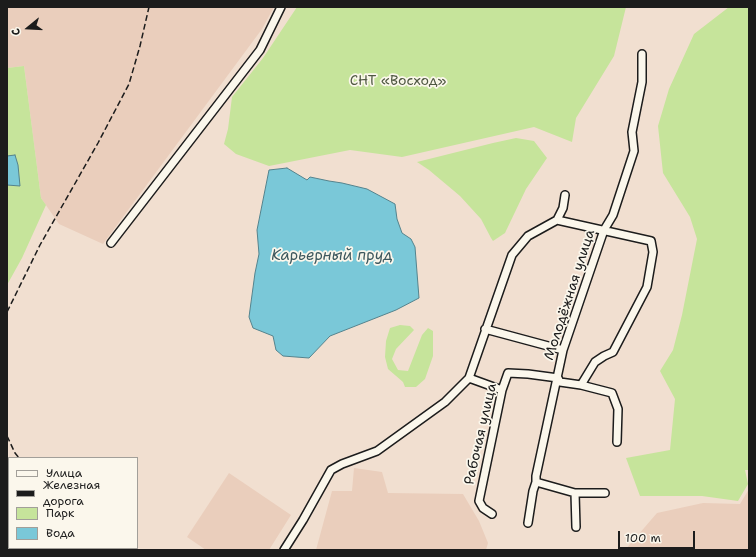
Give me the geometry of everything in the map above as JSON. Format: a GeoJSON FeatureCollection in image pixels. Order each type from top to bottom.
{"type":"FeatureCollection","features":[{"type":"Feature","properties":{"kind":"street"},"geometry":{"type":"LineString","coordinates":[[111,243],[260,50],[281,7]]}},
{"type":"Feature","properties":{"kind":"street","name":"Молодёжная улица"},"geometry":{"type":"LineString","coordinates":[[528,523],[536,476],[563,350],[604,230],[613,215],[634,151],[632,132],[642,82],[642,54]]}},
{"type":"Feature","properties":{"kind":"street"},"geometry":{"type":"LineString","coordinates":[[284,550],[331,470],[342,464],[377,451],[445,402],[469,378],[512,254],[528,236],[557,220],[563,208],[564,195]]}},
{"type":"Feature","properties":{"kind":"street"},"geometry":{"type":"LineString","coordinates":[[557,220],[651,241],[653,252],[647,287],[613,352],[595,362],[581,385]]}},
{"type":"Feature","properties":{"kind":"street"},"geometry":{"type":"LineString","coordinates":[[485,329],[563,350]]}},
{"type":"Feature","properties":{"kind":"street","name":"Рабочая улица"},"geometry":{"type":"LineString","coordinates":[[492,514],[483,508],[479,500],[502,390],[508,373],[558,378]]}},
{"type":"Feature","properties":{"kind":"street"},"geometry":{"type":"LineString","coordinates":[[469,378],[502,390]]}},
{"type":"Feature","properties":{"kind":"street"},"geometry":{"type":"LineString","coordinates":[[558,378],[560,382],[581,385],[612,393],[618,409],[617,442]]}},
{"type":"Feature","properties":{"kind":"street"},"geometry":{"type":"LineString","coordinates":[[536,482],[575,493],[605,493]]}},
{"type":"Feature","properties":{"kind":"street"},"geometry":{"type":"LineString","coordinates":[[575,493],[576,527]]}},
{"type":"Feature","properties":{"kind":"shaded area"},"geometry":{"type":"Polygon","coordinates":[[[7,7],[274,7],[262,29],[103,244],[59,224],[41,198],[24,66],[7,68],[7,7]]]}},
{"type":"Feature","properties":{"kind":"shaded area"},"geometry":{"type":"Polygon","coordinates":[[[354,468],[382,472],[388,493],[463,494],[479,521],[488,543],[486,550],[316,550],[332,491],[352,491],[354,468]]]}},
{"type":"Feature","properties":{"kind":"shaded area"},"geometry":{"type":"Polygon","coordinates":[[[229,473],[291,515],[269,550],[206,550],[187,537],[229,473]]]}},
{"type":"Feature","properties":{"kind":"shaded area"},"geometry":{"type":"Polygon","coordinates":[[[749,489],[749,550],[625,550],[657,513],[703,503],[740,504],[749,489]]]}},
{"type":"Feature","properties":{"kind":"green space","name":"СНТ «Восход»"},"geometry":{"type":"Polygon","coordinates":[[[297,7],[626,7],[614,56],[576,118],[572,142],[534,127],[402,157],[350,150],[269,166],[236,154],[224,144],[228,129],[232,97],[263,58],[297,7]]]}},
{"type":"Feature","properties":{"kind":"green space"},"geometry":{"type":"Polygon","coordinates":[[[729,7],[749,7],[749,470],[745,470],[748,484],[738,501],[702,496],[640,496],[626,458],[670,450],[675,399],[660,371],[673,350],[682,315],[697,239],[690,217],[663,173],[658,126],[669,89],[694,34],[729,7]]]}},
{"type":"Feature","properties":{"kind":"green space"},"geometry":{"type":"Polygon","coordinates":[[[24,66],[41,198],[46,205],[22,258],[7,285],[7,68],[24,66]]]}},
{"type":"Feature","properties":{"kind":"green space"},"geometry":{"type":"Polygon","coordinates":[[[516,138],[534,141],[547,158],[526,189],[505,233],[493,241],[481,219],[460,196],[417,162],[516,138]]]}},
{"type":"Feature","properties":{"kind":"green space"},"geometry":{"type":"Polygon","coordinates":[[[400,325],[410,326],[414,330],[396,349],[392,359],[398,370],[408,371],[422,335],[428,328],[433,331],[433,356],[425,379],[416,387],[405,387],[403,382],[388,369],[385,357],[386,341],[390,328],[400,325]]]}},
{"type":"Feature","properties":{"kind":"water"},"geometry":{"type":"Polygon","coordinates":[[[15,155],[18,165],[20,186],[7,185],[7,156],[15,155]]]}},
{"type":"Feature","properties":{"kind":"water","name":"Карьерный пруд"},"geometry":{"type":"Polygon","coordinates":[[[287,168],[307,180],[310,177],[367,189],[395,204],[397,219],[402,233],[411,239],[415,247],[419,298],[396,310],[330,336],[309,358],[283,356],[276,350],[273,336],[253,328],[249,317],[259,254],[257,230],[269,170],[287,168]]]}},
{"type":"Feature","properties":{"kind":"railway"},"geometry":{"type":"LineString","coordinates":[[7,312],[40,245],[98,143],[129,84],[149,7]]}},
{"type":"Feature","properties":{"kind":"railway"},"geometry":{"type":"LineString","coordinates":[[7,436],[18,457]]}}]}
